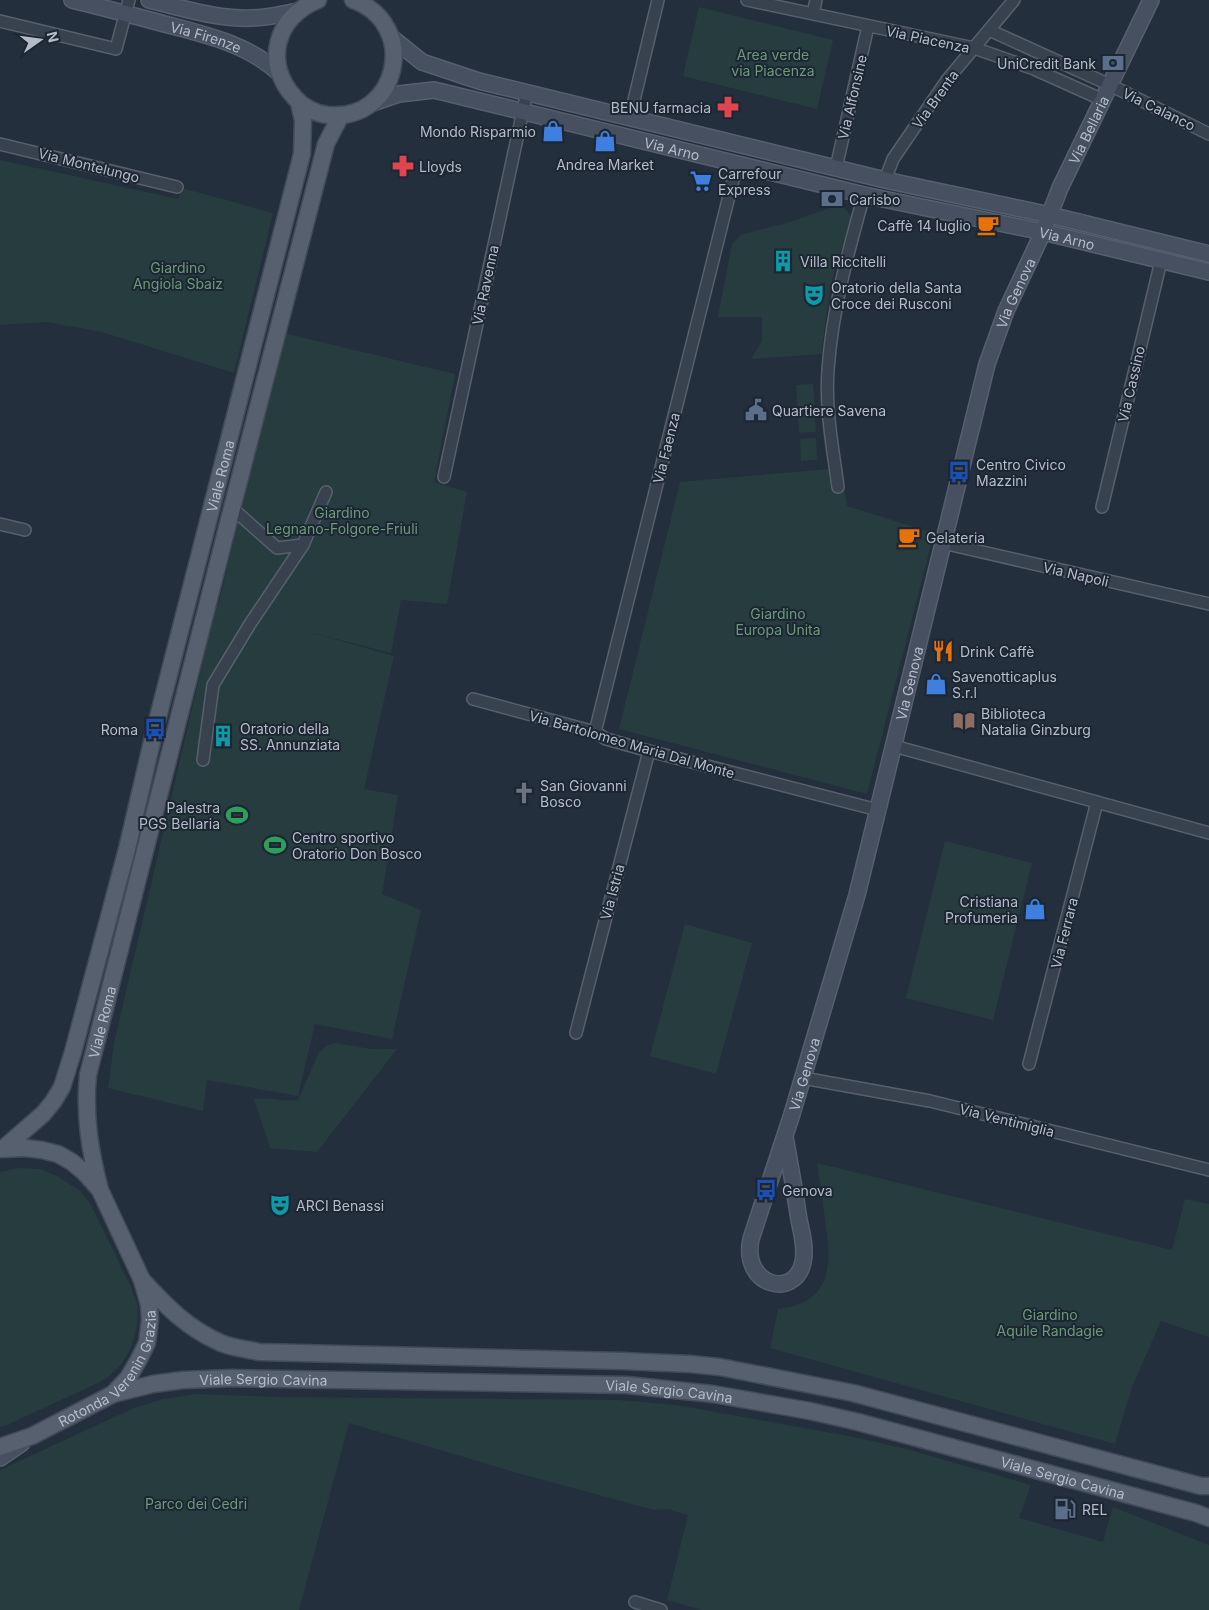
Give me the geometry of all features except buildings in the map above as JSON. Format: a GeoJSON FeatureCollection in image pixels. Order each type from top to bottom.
{"type":"FeatureCollection","features":[{"type":"Feature","properties":{"kind":"main road"},"geometry":{"type":"LineString","coordinates":[[318,0],[307,4],[298,11],[283,28],[278,41],[276,57],[279,73],[286,90],[299,103],[312,111],[326,115],[356,112],[370,104],[385,88],[394,67],[391,37],[374,6],[353,0]]}},
{"type":"Feature","properties":{"kind":"main road","name":"Viale Roma"},"geometry":{"type":"LineString","coordinates":[[2,1149],[43,1114],[53,1102],[62,1087],[73,1052],[127,849],[157,720],[302,154],[303,120],[299,103]]}},
{"type":"Feature","properties":{"kind":"main road","name":"Viale Roma"},"geometry":{"type":"LineString","coordinates":[[100,1190],[87,1129],[86,1100],[88,1075],[326,144],[341,115]]}},
{"type":"Feature","properties":{"kind":"main road","name":"Rotonda Verenin Grazia"},"geometry":{"type":"LineString","coordinates":[[0,1447],[32,1436],[113,1394],[128,1378],[147,1343],[150,1320],[149,1305],[142,1280],[100,1190],[84,1172],[58,1154],[25,1148],[2,1149]]}},
{"type":"Feature","properties":{"kind":"main road","name":"Viale Sergio Cavina"},"geometry":{"type":"LineString","coordinates":[[142,1280],[192,1328],[223,1344],[259,1352],[622,1360],[690,1364],[720,1368],[853,1393],[1201,1486],[1209,1486]]}},
{"type":"Feature","properties":{"kind":"main road","name":"Viale Sergio Cavina"},"geometry":{"type":"LineString","coordinates":[[113,1394],[153,1384],[175,1381],[232,1378],[627,1385],[680,1390],[748,1399],[858,1422],[1209,1518]]}},
{"type":"Feature","properties":{"kind":"street","name":"Via Firenze"},"geometry":{"type":"LineString","coordinates":[[72,0],[127,7],[233,44],[266,62],[279,73]]}},
{"type":"Feature","properties":{"kind":"street","name":"Via Firenze"},"geometry":{"type":"LineString","coordinates":[[149,0],[215,15],[240,18],[264,17],[298,11]]}},
{"type":"Feature","properties":{"kind":"street"},"geometry":{"type":"LineString","coordinates":[[630,117],[658,0]]}},
{"type":"Feature","properties":{"kind":"street","name":"Via Piacenza"},"geometry":{"type":"LineString","coordinates":[[747,0],[974,48],[1034,69],[1103,100]]}},
{"type":"Feature","properties":{"kind":"street"},"geometry":{"type":"LineString","coordinates":[[813,14],[816,0]]}},
{"type":"Feature","properties":{"kind":"street","name":"Via Brenta"},"geometry":{"type":"LineString","coordinates":[[885,180],[893,159],[947,80],[1014,0]]}},
{"type":"Feature","properties":{"kind":"street","name":"Via Bellaria"},"geometry":{"type":"LineString","coordinates":[[1043,232],[1060,188],[1151,0]]}},
{"type":"Feature","properties":{"kind":"street"},"geometry":{"type":"LineString","coordinates":[[0,21],[116,49],[127,7]]}},
{"type":"Feature","properties":{"kind":"street","name":"Via Alfonsine"},"geometry":{"type":"LineString","coordinates":[[836,168],[868,26]]}},
{"type":"Feature","properties":{"kind":"street","name":"Via Piacenza"},"geometry":{"type":"LineString","coordinates":[[989,30],[1110,85]]}},
{"type":"Feature","properties":{"kind":"street","name":"Via Arno"},"geometry":{"type":"LineString","coordinates":[[391,37],[422,62],[480,81],[885,180],[1050,214],[1209,254]]}},
{"type":"Feature","properties":{"kind":"street","name":"Via Calanco"},"geometry":{"type":"LineString","coordinates":[[1110,85],[1209,134]]}},
{"type":"Feature","properties":{"kind":"street","name":"Via Arno"},"geometry":{"type":"LineString","coordinates":[[370,104],[399,94],[434,90],[864,195],[1043,232],[1209,272]]}},
{"type":"Feature","properties":{"kind":"street","name":"Via Ravenna"},"geometry":{"type":"LineString","coordinates":[[444,477],[526,92]]}},
{"type":"Feature","properties":{"kind":"street","name":"Via Montelungo"},"geometry":{"type":"LineString","coordinates":[[0,144],[178,187]]}},
{"type":"Feature","properties":{"kind":"street","name":"Via Faenza"},"geometry":{"type":"LineString","coordinates":[[595,732],[738,164]]}},
{"type":"Feature","properties":{"kind":"street"},"geometry":{"type":"LineString","coordinates":[[838,487],[829,422],[827,372],[833,326],[843,275],[864,195]]}},
{"type":"Feature","properties":{"kind":"street","name":"Via Genova"},"geometry":{"type":"LineString","coordinates":[[785,1137],[801,1227],[804,1256],[802,1267],[796,1276],[789,1281],[776,1284],[762,1279],[754,1271],[750,1245],[785,1137],[857,895],[987,364],[1006,312],[1043,232]]}},
{"type":"Feature","properties":{"kind":"street","name":"Via Cassino"},"geometry":{"type":"LineString","coordinates":[[1102,507],[1160,261]]}},
{"type":"Feature","properties":{"kind":"street"},"geometry":{"type":"LineString","coordinates":[[203,760],[213,685],[250,624],[304,545],[326,492]]}},
{"type":"Feature","properties":{"kind":"street","name":"Viale Roma"},"geometry":{"type":"LineString","coordinates":[[232,508],[277,548],[304,545]]}},
{"type":"Feature","properties":{"kind":"street"},"geometry":{"type":"LineString","coordinates":[[0,524],[25,530]]}},
{"type":"Feature","properties":{"kind":"street","name":"Via Napoli"},"geometry":{"type":"LineString","coordinates":[[942,543],[1209,604]]}},
{"type":"Feature","properties":{"kind":"street","name":"Via Bartolomeo Maria Dal Monte"},"geometry":{"type":"LineString","coordinates":[[473,699],[595,732],[606,739],[648,751],[878,810]]}},
{"type":"Feature","properties":{"kind":"street"},"geometry":{"type":"LineString","coordinates":[[894,746],[1209,833]]}},
{"type":"Feature","properties":{"kind":"street","name":"Via Istria"},"geometry":{"type":"LineString","coordinates":[[576,1033],[648,751]]}},
{"type":"Feature","properties":{"kind":"street","name":"Via Ferrara"},"geometry":{"type":"LineString","coordinates":[[1030,1064],[1097,802]]}},
{"type":"Feature","properties":{"kind":"street"},"geometry":{"type":"LineString","coordinates":[[127,849],[144,856]]}},
{"type":"Feature","properties":{"kind":"street","name":"Via Ventimiglia"},"geometry":{"type":"LineString","coordinates":[[802,1078],[930,1101],[1209,1170]]}},
{"type":"Feature","properties":{"kind":"street"},"geometry":{"type":"LineString","coordinates":[[0,1458],[32,1436]]}},
{"type":"Feature","properties":{"kind":"street"},"geometry":{"type":"LineString","coordinates":[[635,1602],[661,1610]]}},
{"type":"Feature","properties":{"kind":"green space","name":"Area verde via Piacenza"},"geometry":{"type":"Polygon","coordinates":[[[699,7],[833,40],[817,109],[683,76],[699,7]]]}},
{"type":"Feature","properties":{"kind":"green space","name":"Giardino Angiola Sbaiz"},"geometry":{"type":"Polygon","coordinates":[[[0,160],[178,199],[182,188],[273,213],[234,373],[102,332],[47,322],[0,325],[0,160]]]}},
{"type":"Feature","properties":{"kind":"green space"},"geometry":{"type":"Polygon","coordinates":[[[823,195],[834,205],[838,201],[854,219],[837,260],[830,290],[821,354],[751,359],[762,341],[762,317],[718,317],[732,244],[741,235],[778,226],[830,208],[823,195]]]}},
{"type":"Feature","properties":{"kind":"green space","name":"Centro sportivo Oratorio Don Bosco"},"geometry":{"type":"Polygon","coordinates":[[[283,333],[455,374],[434,482],[467,492],[447,604],[401,600],[391,653],[305,631],[394,656],[364,789],[398,795],[382,894],[421,910],[392,1039],[315,1024],[298,1096],[207,1080],[203,1111],[108,1088],[114,1043],[216,606],[218,606],[283,333]]]}},
{"type":"Feature","properties":{"kind":"green space"},"geometry":{"type":"Polygon","coordinates":[[[813,384],[816,432],[799,433],[796,385],[813,384]]]}},
{"type":"Feature","properties":{"kind":"green space"},"geometry":{"type":"Polygon","coordinates":[[[816,438],[817,460],[801,461],[800,439],[816,438]]]}},
{"type":"Feature","properties":{"kind":"green space","name":"Giardino Europa Unita"},"geometry":{"type":"Polygon","coordinates":[[[841,468],[847,506],[934,533],[867,794],[619,729],[680,482],[841,468]]]}},
{"type":"Feature","properties":{"kind":"green space"},"geometry":{"type":"Polygon","coordinates":[[[945,841],[1032,863],[993,1020],[906,998],[945,841]]]}},
{"type":"Feature","properties":{"kind":"green space"},"geometry":{"type":"Polygon","coordinates":[[[685,924],[752,943],[716,1074],[650,1056],[685,924]]]}},
{"type":"Feature","properties":{"kind":"green space"},"geometry":{"type":"Polygon","coordinates":[[[336,1043],[371,1049],[397,1049],[317,1152],[270,1148],[254,1099],[298,1100],[319,1052],[326,1046],[336,1043]]]}},
{"type":"Feature","properties":{"kind":"green space","name":"Giardino Aquile Randagie"},"geometry":{"type":"Polygon","coordinates":[[[817,1163],[1172,1250],[1185,1199],[1209,1204],[1209,1337],[1161,1321],[1132,1387],[1115,1444],[770,1348],[778,1309],[796,1305],[810,1299],[819,1290],[825,1278],[828,1265],[827,1236],[817,1163]]]}},
{"type":"Feature","properties":{"kind":"green space"},"geometry":{"type":"Polygon","coordinates":[[[18,1168],[40,1169],[57,1176],[80,1191],[90,1203],[131,1287],[138,1306],[137,1326],[131,1348],[121,1365],[109,1376],[100,1382],[0,1427],[0,1172],[18,1168]]]}},
{"type":"Feature","properties":{"kind":"green space","name":"Parco dei Cedri"},"geometry":{"type":"Polygon","coordinates":[[[196,1394],[280,1397],[618,1400],[676,1405],[854,1437],[910,1450],[1031,1485],[1019,1518],[1103,1542],[1113,1507],[1209,1545],[1209,1610],[702,1610],[667,1600],[688,1515],[668,1509],[654,1510],[514,1472],[349,1423],[299,1610],[0,1610],[0,1470],[134,1408],[163,1399],[196,1394]]]}},
{"type":"Feature","properties":{"kind":"place","name":"UniCredit Bank"},"geometry":{"type":"Point","coordinates":[1113,63]}},
{"type":"Feature","properties":{"kind":"place","name":"BENU farmacia"},"geometry":{"type":"Point","coordinates":[728,107]}},
{"type":"Feature","properties":{"kind":"place","name":"Mondo Risparmio"},"geometry":{"type":"Point","coordinates":[553,131]}},
{"type":"Feature","properties":{"kind":"place","name":"Andrea Market"},"geometry":{"type":"Point","coordinates":[605,141]}},
{"type":"Feature","properties":{"kind":"place","name":"Lloyds"},"geometry":{"type":"Point","coordinates":[403,166]}},
{"type":"Feature","properties":{"kind":"place","name":"Carrefour Express"},"geometry":{"type":"Point","coordinates":[701,181]}},
{"type":"Feature","properties":{"kind":"place","name":"Carisbo"},"geometry":{"type":"Point","coordinates":[832,199]}},
{"type":"Feature","properties":{"kind":"place","name":"Caffè 14 luglio"},"geometry":{"type":"Point","coordinates":[988,225]}},
{"type":"Feature","properties":{"kind":"place","name":"Villa Riccitelli"},"geometry":{"type":"Point","coordinates":[783,261]}},
{"type":"Feature","properties":{"kind":"place","name":"Oratorio della Santa Croce dei Rusconi"},"geometry":{"type":"Point","coordinates":[814,295]}},
{"type":"Feature","properties":{"kind":"place","name":"Quartiere Savena"},"geometry":{"type":"Point","coordinates":[756,410]}},
{"type":"Feature","properties":{"kind":"place","name":"Centro Civico Mazzini"},"geometry":{"type":"Point","coordinates":[959,472]}},
{"type":"Feature","properties":{"kind":"place","name":"Gelateria"},"geometry":{"type":"Point","coordinates":[909,537]}},
{"type":"Feature","properties":{"kind":"place","name":"Drink Caffè"},"geometry":{"type":"Point","coordinates":[943,651]}},
{"type":"Feature","properties":{"kind":"place","name":"Savenotticaplus S.r.l"},"geometry":{"type":"Point","coordinates":[936,684]}},
{"type":"Feature","properties":{"kind":"place","name":"Biblioteca Natalia Ginzburg"},"geometry":{"type":"Point","coordinates":[964,721]}},
{"type":"Feature","properties":{"kind":"place","name":"Roma"},"geometry":{"type":"Point","coordinates":[155,729]}},
{"type":"Feature","properties":{"kind":"place","name":"Oratorio della SS. Annunziata"},"geometry":{"type":"Point","coordinates":[223,736]}},
{"type":"Feature","properties":{"kind":"place","name":"San Giovanni Bosco"},"geometry":{"type":"Point","coordinates":[524,793]}},
{"type":"Feature","properties":{"kind":"place","name":"Palestra PGS Bellaria"},"geometry":{"type":"Point","coordinates":[237,815]}},
{"type":"Feature","properties":{"kind":"place","name":"Centro sportivo Oratorio Don Bosco"},"geometry":{"type":"Point","coordinates":[275,845]}},
{"type":"Feature","properties":{"kind":"place","name":"Cristiana Profumeria"},"geometry":{"type":"Point","coordinates":[1035,909]}},
{"type":"Feature","properties":{"kind":"place","name":"Genova"},"geometry":{"type":"Point","coordinates":[766,1190]}},
{"type":"Feature","properties":{"kind":"place","name":"ARCI Benassi"},"geometry":{"type":"Point","coordinates":[280,1205]}},
{"type":"Feature","properties":{"kind":"place","name":"REL"},"geometry":{"type":"Point","coordinates":[1065,1509]}},
{"type":"Feature","properties":{"kind":"park label","name":"Giardino Legnano-Folgore-Friuli"},"geometry":{"type":"Point","coordinates":[342,520]}}]}
